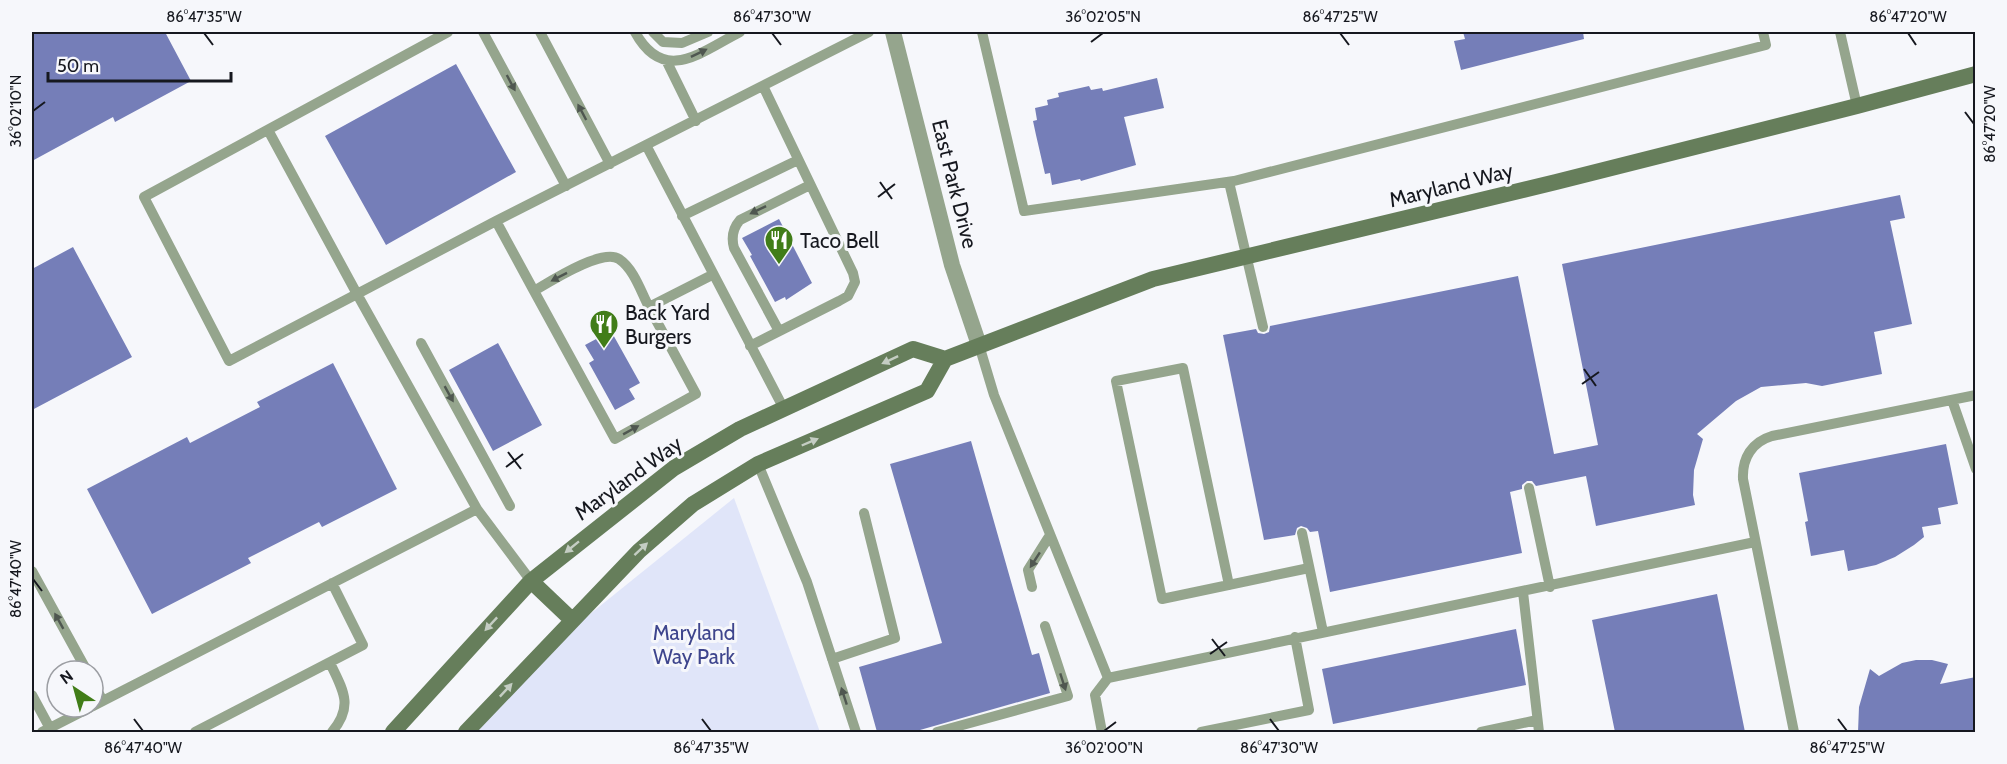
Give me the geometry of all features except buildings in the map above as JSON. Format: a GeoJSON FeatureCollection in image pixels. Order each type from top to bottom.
{"type":"FeatureCollection","features":[{"type":"Feature","properties":{"kind":"main road","name":"Maryland Way"},"geometry":{"type":"LineString","coordinates":[[393,732],[531,581],[674,468],[740,429],[913,349],[945,359],[1153,279],[1373,227],[1976,74]]}},
{"type":"Feature","properties":{"kind":"main road"},"geometry":{"type":"LineString","coordinates":[[466,732],[639,550],[693,504],[758,464],[927,391],[945,359]]}},
{"type":"Feature","properties":{"kind":"main road"},"geometry":{"type":"LineString","coordinates":[[531,581],[572,620]]}},
{"type":"Feature","properties":{"kind":"street","name":"East Park Drive"},"geometry":{"type":"LineString","coordinates":[[893,32],[952,265],[979,345]]}},
{"type":"Feature","properties":{"kind":"lane"},"geometry":{"type":"LineString","coordinates":[[448,32],[144,197],[229,361],[496,220],[869,32]]}},
{"type":"Feature","properties":{"kind":"lane"},"geometry":{"type":"LineString","coordinates":[[483,32],[566,186]]}},
{"type":"Feature","properties":{"kind":"lane"},"geometry":{"type":"LineString","coordinates":[[540,32],[610,164]]}},
{"type":"Feature","properties":{"kind":"lane"},"geometry":{"type":"LineString","coordinates":[[635,32],[642,45],[651,54],[666,60],[690,58],[740,32]]}},
{"type":"Feature","properties":{"kind":"lane"},"geometry":{"type":"LineString","coordinates":[[653,32],[663,42],[682,43],[708,32]]}},
{"type":"Feature","properties":{"kind":"lane"},"geometry":{"type":"LineString","coordinates":[[982,32],[1024,211],[1229,182],[1766,45],[1762,32]]}},
{"type":"Feature","properties":{"kind":"lane"},"geometry":{"type":"LineString","coordinates":[[1840,32],[1857,106]]}},
{"type":"Feature","properties":{"kind":"lane"},"geometry":{"type":"LineString","coordinates":[[666,60],[696,121]]}},
{"type":"Feature","properties":{"kind":"lane"},"geometry":{"type":"LineString","coordinates":[[750,346],[848,296],[855,282],[853,273],[763,86]]}},
{"type":"Feature","properties":{"kind":"lane"},"geometry":{"type":"LineString","coordinates":[[268,130],[477,509],[531,581]]}},
{"type":"Feature","properties":{"kind":"lane"},"geometry":{"type":"LineString","coordinates":[[646,145],[784,409]]}},
{"type":"Feature","properties":{"kind":"lane"},"geometry":{"type":"LineString","coordinates":[[682,216],[798,160]]}},
{"type":"Feature","properties":{"kind":"lane"},"geometry":{"type":"LineString","coordinates":[[1229,182],[1263,327]]}},
{"type":"Feature","properties":{"kind":"lane"},"geometry":{"type":"LineString","coordinates":[[779,331],[734,248],[732,235],[740,220],[810,185]]}},
{"type":"Feature","properties":{"kind":"lane"},"geometry":{"type":"LineString","coordinates":[[496,220],[534,291],[615,439],[696,394],[632,273],[622,261],[613,256],[601,257],[534,291]]}},
{"type":"Feature","properties":{"kind":"lane"},"geometry":{"type":"LineString","coordinates":[[649,307],[712,275]]}},
{"type":"Feature","properties":{"kind":"lane"},"geometry":{"type":"LineString","coordinates":[[421,343],[510,506]]}},
{"type":"Feature","properties":{"kind":"lane"},"geometry":{"type":"LineString","coordinates":[[979,345],[994,395],[1107,678]]}},
{"type":"Feature","properties":{"kind":"lane"},"geometry":{"type":"LineString","coordinates":[[1229,585],[1183,368],[1116,381],[1162,599],[1229,585],[1309,568]]}},
{"type":"Feature","properties":{"kind":"lane"},"geometry":{"type":"LineString","coordinates":[[1794,732],[1742,471],[1745,458],[1758,442],[1772,436],[1976,395]]}},
{"type":"Feature","properties":{"kind":"lane"},"geometry":{"type":"LineString","coordinates":[[1952,400],[1976,469]]}},
{"type":"Feature","properties":{"kind":"lane"},"geometry":{"type":"LineString","coordinates":[[758,464],[807,582],[856,732]]}},
{"type":"Feature","properties":{"kind":"lane"},"geometry":{"type":"LineString","coordinates":[[1529,488],[1550,586]]}},
{"type":"Feature","properties":{"kind":"lane"},"geometry":{"type":"LineString","coordinates":[[105,699],[477,509]]}},
{"type":"Feature","properties":{"kind":"lane"},"geometry":{"type":"LineString","coordinates":[[832,659],[896,638],[864,513]]}},
{"type":"Feature","properties":{"kind":"lane"},"geometry":{"type":"LineString","coordinates":[[1302,533],[1323,632]]}},
{"type":"Feature","properties":{"kind":"lane"},"geometry":{"type":"LineString","coordinates":[[1032,587],[1028,570],[1050,535]]}},
{"type":"Feature","properties":{"kind":"lane"},"geometry":{"type":"LineString","coordinates":[[1102,732],[1095,694],[1107,678],[1755,542]]}},
{"type":"Feature","properties":{"kind":"lane"},"geometry":{"type":"LineString","coordinates":[[32,571],[80,659]]}},
{"type":"Feature","properties":{"kind":"lane"},"geometry":{"type":"LineString","coordinates":[[195,732],[363,645],[332,583]]}},
{"type":"Feature","properties":{"kind":"lane"},"geometry":{"type":"LineString","coordinates":[[1523,592],[1539,732]]}},
{"type":"Feature","properties":{"kind":"lane"},"geometry":{"type":"LineString","coordinates":[[937,732],[1068,696],[1046,626]]}},
{"type":"Feature","properties":{"kind":"lane"},"geometry":{"type":"LineString","coordinates":[[1201,732],[1309,710],[1295,637]]}},
{"type":"Feature","properties":{"kind":"lane"},"geometry":{"type":"LineString","coordinates":[[330,663],[345,697],[345,709],[341,722],[332,732]]}},
{"type":"Feature","properties":{"kind":"lane"},"geometry":{"type":"LineString","coordinates":[[32,695],[48,731],[69,719]]}},
{"type":"Feature","properties":{"kind":"lane"},"geometry":{"type":"LineString","coordinates":[[1481,732],[1538,720]]}},
{"type":"Feature","properties":{"kind":"green space","name":"Maryland Way Park"},"geometry":{"type":"Polygon","coordinates":[[[734,498],[820,732],[473,732],[538,656],[734,498]]]}},
{"type":"Feature","properties":{"kind":"place","name":"Taco Bell"},"geometry":{"type":"Point","coordinates":[779,266]}},
{"type":"Feature","properties":{"kind":"place","name":"Back Yard Burgers"},"geometry":{"type":"Point","coordinates":[604,350]}}]}
